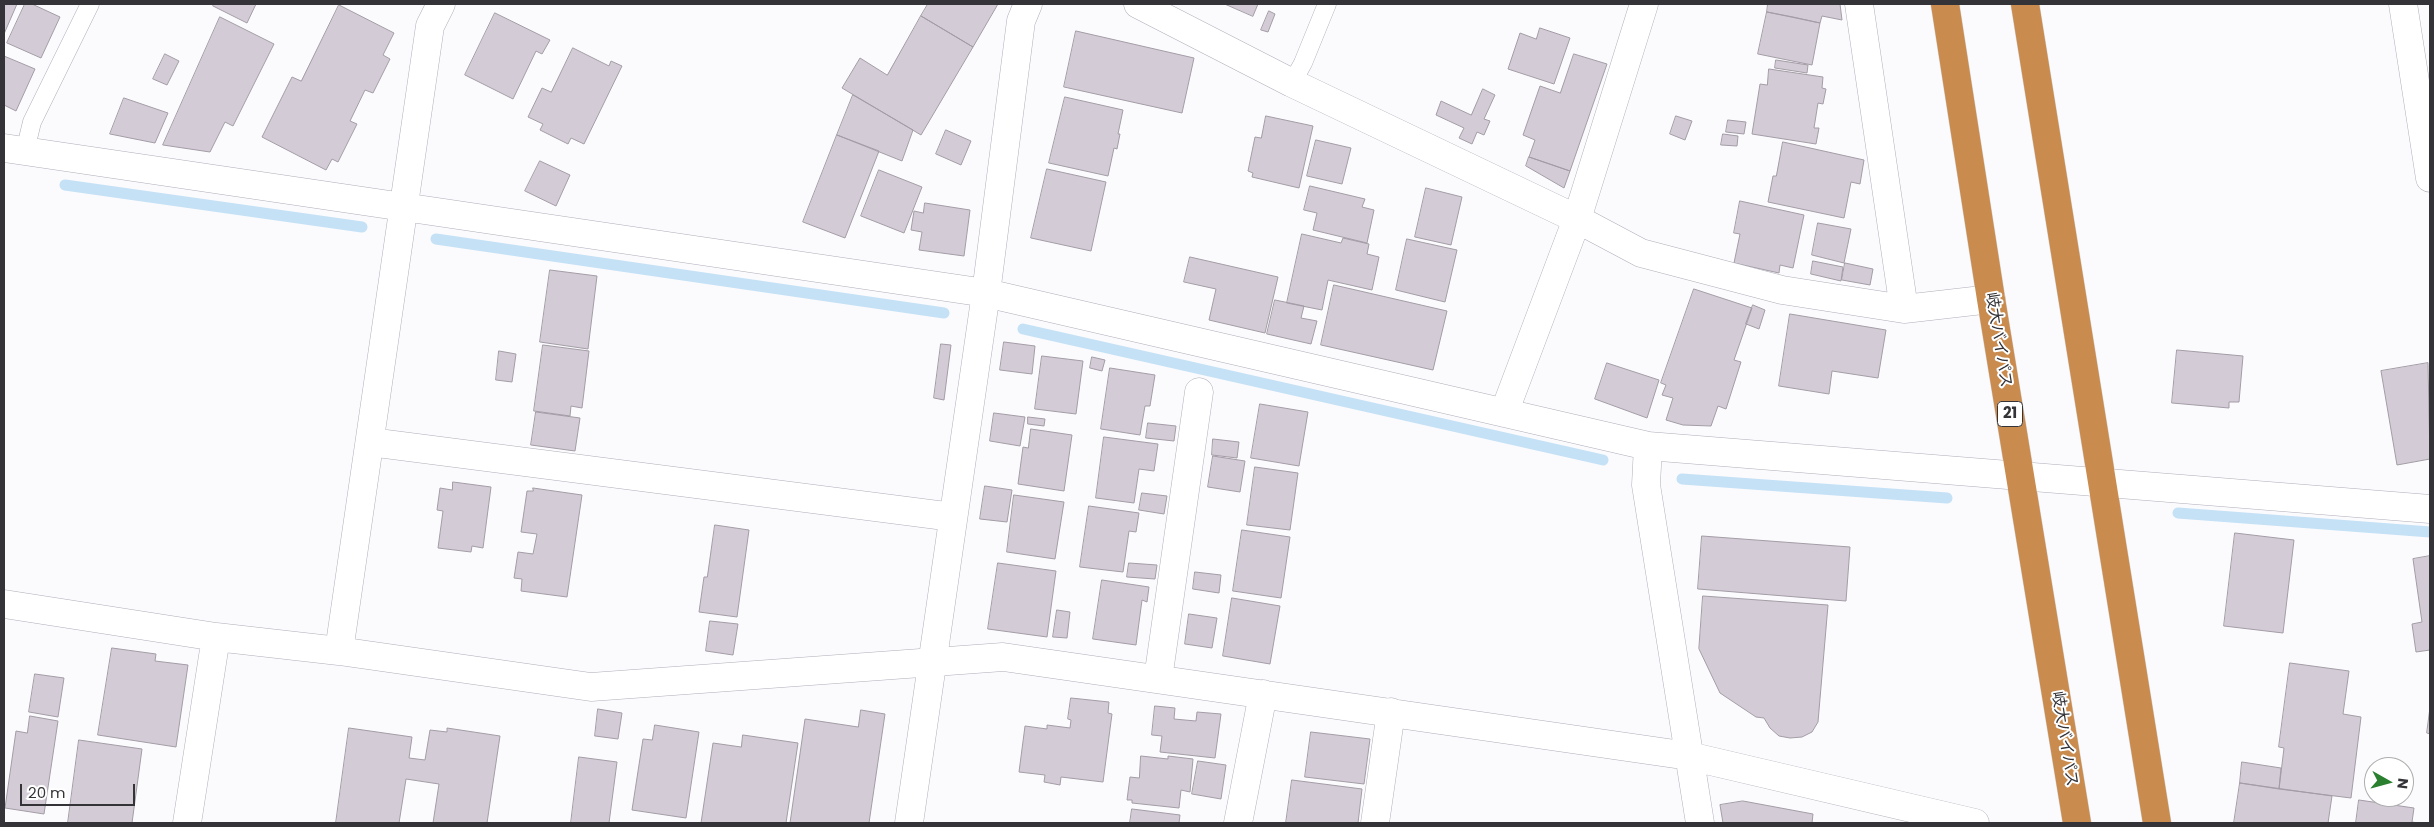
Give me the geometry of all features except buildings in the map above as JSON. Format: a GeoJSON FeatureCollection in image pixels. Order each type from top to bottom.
{"type":"FeatureCollection","features":[{"type":"Feature","properties":{"kind":"highway","name":"岐大バイパス"},"geometry":{"type":"LineString","coordinates":[[1945,4],[1991,299],[2078,823]]}},
{"type":"Feature","properties":{"kind":"highway"},"geometry":{"type":"LineString","coordinates":[[2025,4],[2157,823]]}},
{"type":"Feature","properties":{"kind":"street"},"geometry":{"type":"LineString","coordinates":[[339,651],[405,209],[430,26],[442,4]]}},
{"type":"Feature","properties":{"kind":"street"},"geometry":{"type":"LineString","coordinates":[[909,823],[986,293],[1021,21],[1028,4]]}},
{"type":"Feature","properties":{"kind":"street"},"geometry":{"type":"LineString","coordinates":[[1138,4],[1292,83],[1577,219],[1641,253],[1782,290],[1904,309],[1991,299]]}},
{"type":"Feature","properties":{"kind":"street"},"geometry":{"type":"LineString","coordinates":[[1504,413],[1577,219],[1644,4]]}},
{"type":"Feature","properties":{"kind":"street"},"geometry":{"type":"LineString","coordinates":[[1859,4],[1904,309]]}},
{"type":"Feature","properties":{"kind":"street"},"geometry":{"type":"LineString","coordinates":[[2403,4],[2425,111],[2430,178]]}},
{"type":"Feature","properties":{"kind":"street"},"geometry":{"type":"LineString","coordinates":[[15,150],[405,209],[986,293],[1648,446],[2430,509]]}},
{"type":"Feature","properties":{"kind":"street"},"geometry":{"type":"LineString","coordinates":[[1158,680],[1199,392]]}},
{"type":"Feature","properties":{"kind":"street"},"geometry":{"type":"LineString","coordinates":[[370,442],[953,517]]}},
{"type":"Feature","properties":{"kind":"street"},"geometry":{"type":"LineString","coordinates":[[1648,446],[1646,485],[1700,823]]}},
{"type":"Feature","properties":{"kind":"street"},"geometry":{"type":"LineString","coordinates":[[4,604],[216,637],[339,651],[591,687],[1003,657],[1689,756],[1975,823]]}},
{"type":"Feature","properties":{"kind":"street"},"geometry":{"type":"LineString","coordinates":[[187,823],[216,637]]}},
{"type":"Feature","properties":{"kind":"street"},"geometry":{"type":"LineString","coordinates":[[1238,823],[1263,694]]}},
{"type":"Feature","properties":{"kind":"street"},"geometry":{"type":"LineString","coordinates":[[1375,823],[1391,712]]}},
{"type":"Feature","properties":{"kind":"lane"},"geometry":{"type":"LineString","coordinates":[[15,150],[32,122],[90,4]]}},
{"type":"Feature","properties":{"kind":"lane"},"geometry":{"type":"LineString","coordinates":[[1292,83],[1303,63],[1327,4]]}},
{"type":"Feature","properties":{"kind":"waterway"},"geometry":{"type":"LineString","coordinates":[[65,185],[362,227]]}},
{"type":"Feature","properties":{"kind":"waterway"},"geometry":{"type":"LineString","coordinates":[[436,239],[944,313]]}},
{"type":"Feature","properties":{"kind":"waterway"},"geometry":{"type":"LineString","coordinates":[[1023,329],[1603,460]]}},
{"type":"Feature","properties":{"kind":"waterway"},"geometry":{"type":"LineString","coordinates":[[1682,479],[1947,498]]}},
{"type":"Feature","properties":{"kind":"waterway"},"geometry":{"type":"LineString","coordinates":[[2178,513],[2430,532]]}}]}
